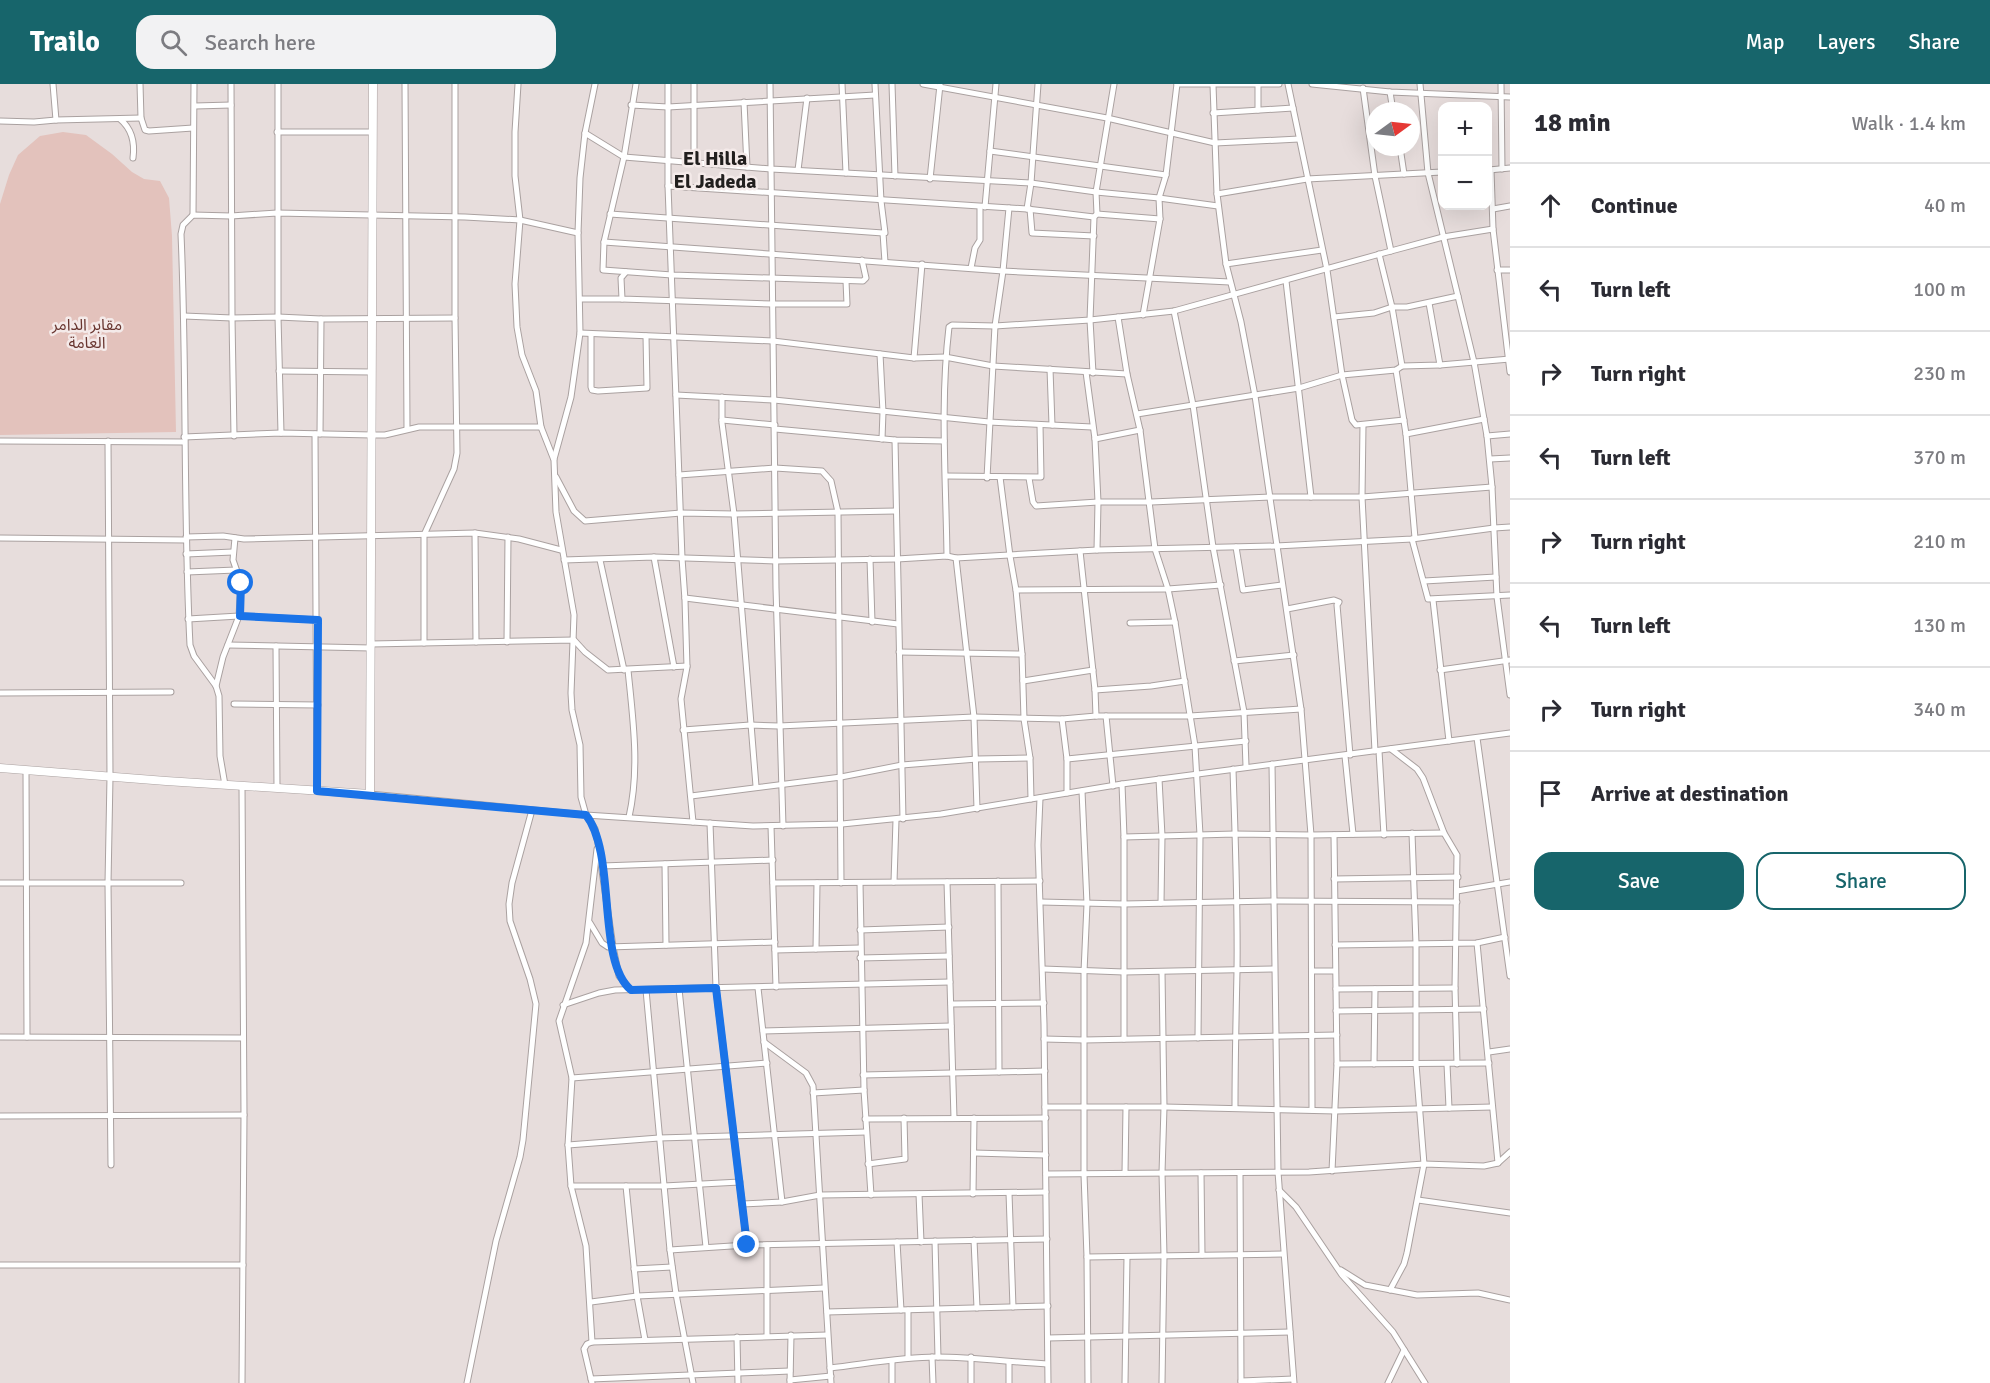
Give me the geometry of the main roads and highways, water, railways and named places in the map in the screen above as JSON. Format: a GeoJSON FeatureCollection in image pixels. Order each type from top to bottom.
{"type":"FeatureCollection","features":[{"type":"Feature","properties":{"kind":"district","name":"El Hilla El Jadeda"},"geometry":{"type":"Point","coordinates":[715,170]}},
{"type":"Feature","properties":{"kind":"park label","name":"مقابر الدامر العامة"},"geometry":{"type":"Point","coordinates":[87,334]}}]}
